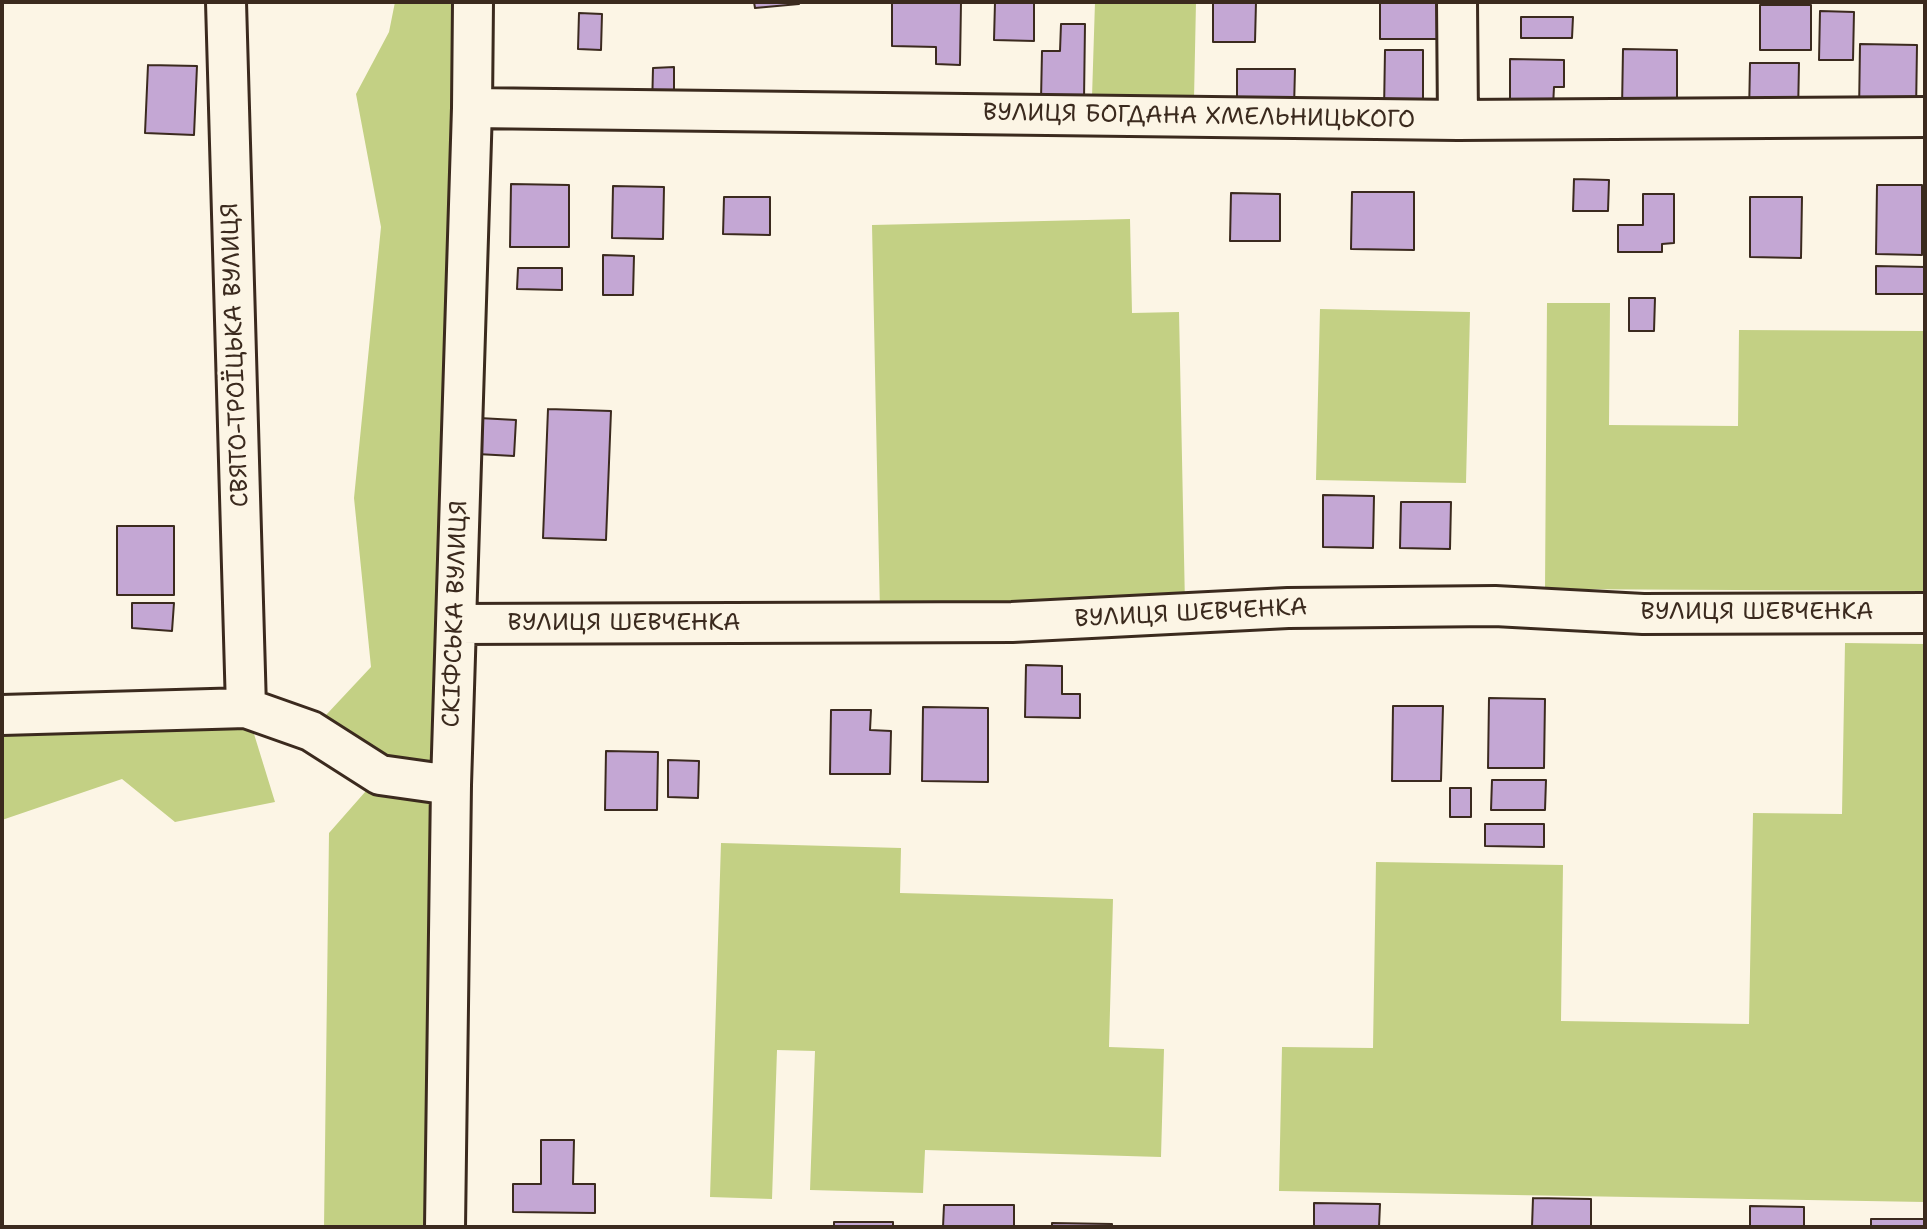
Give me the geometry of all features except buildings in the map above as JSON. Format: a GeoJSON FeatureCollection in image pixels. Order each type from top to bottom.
{"type":"FeatureCollection","features":[{"type":"Feature","properties":{"kind":"street","name":"СВЯТО-ТРОЇЦЬКА ВУЛИЦЯ"},"geometry":{"type":"LineString","coordinates":[[226,2],[246,708]]}},
{"type":"Feature","properties":{"kind":"street","name":"СКІФСЬКА ВУЛИЦЯ"},"geometry":{"type":"LineString","coordinates":[[445,1227],[451,785],[473,2]]}},
{"type":"Feature","properties":{"kind":"street"},"geometry":{"type":"LineString","coordinates":[[1457,2],[1458,120]]}},
{"type":"Feature","properties":{"kind":"street","name":"ВУЛИЦЯ БОГДАНА ХМЕЛЬНИЦЬКОГО"},"geometry":{"type":"LineString","coordinates":[[472,108],[1458,120],[1925,117]]}},
{"type":"Feature","properties":{"kind":"street","name":"ВУЛИЦЯ ШЕВЧЕНКА"},"geometry":{"type":"LineString","coordinates":[[456,624],[1013,622],[1288,608],[1495,606],[1643,614],[1925,613]]}},
{"type":"Feature","properties":{"kind":"street"},"geometry":{"type":"LineString","coordinates":[[2,715],[246,708],[311,731],[380,775],[451,785]]}},
{"type":"Feature","properties":{"kind":"green space"},"geometry":{"type":"Polygon","coordinates":[[[395,2],[473,2],[439,1227],[324,1227],[329,833],[380,775],[311,731],[371,667],[354,498],[381,227],[356,94],[389,32],[395,2]]]}},
{"type":"Feature","properties":{"kind":"green space"},"geometry":{"type":"Polygon","coordinates":[[[1095,2],[1196,2],[1194,99],[1092,97],[1095,2]]]}},
{"type":"Feature","properties":{"kind":"green space"},"geometry":{"type":"Polygon","coordinates":[[[1130,219],[1132,313],[1179,312],[1185,605],[880,613],[872,225],[1130,219]]]}},
{"type":"Feature","properties":{"kind":"green space"},"geometry":{"type":"Polygon","coordinates":[[[1547,303],[1610,303],[1609,425],[1738,426],[1739,330],[1925,331],[1925,591],[1545,589],[1547,303]]]}},
{"type":"Feature","properties":{"kind":"green space"},"geometry":{"type":"Polygon","coordinates":[[[1320,309],[1470,312],[1466,483],[1316,480],[1320,309]]]}},
{"type":"Feature","properties":{"kind":"green space"},"geometry":{"type":"Polygon","coordinates":[[[1845,643],[1925,644],[1925,1202],[1279,1191],[1282,1047],[1373,1048],[1376,862],[1563,865],[1561,1021],[1749,1024],[1753,813],[1842,814],[1845,643]]]}},
{"type":"Feature","properties":{"kind":"green space"},"geometry":{"type":"Polygon","coordinates":[[[246,708],[275,802],[175,822],[122,779],[2,820],[2,715],[246,708]]]}},
{"type":"Feature","properties":{"kind":"green space"},"geometry":{"type":"Polygon","coordinates":[[[721,843],[901,848],[900,893],[1113,899],[1109,1047],[1164,1049],[1161,1157],[925,1150],[923,1193],[810,1190],[815,1051],[777,1050],[772,1199],[710,1197],[721,843]]]}}]}
